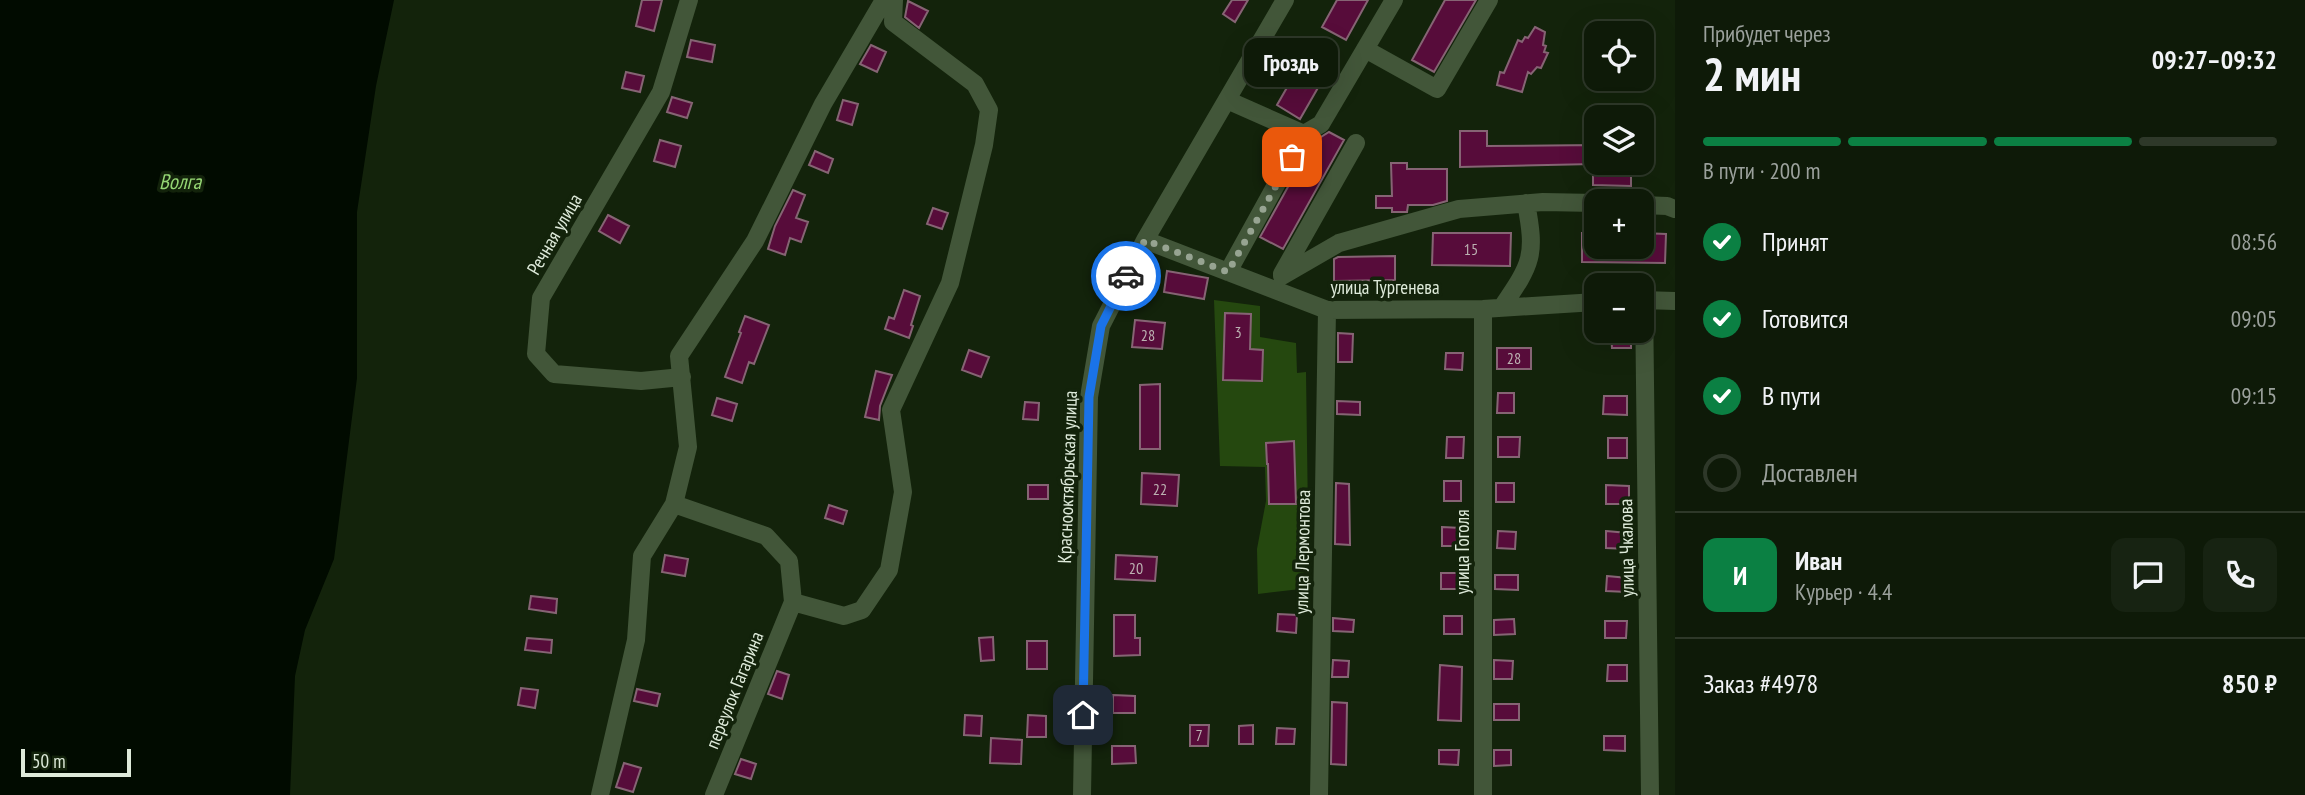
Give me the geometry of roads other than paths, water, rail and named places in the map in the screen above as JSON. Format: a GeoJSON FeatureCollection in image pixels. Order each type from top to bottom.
{"type":"FeatureCollection","features":[{"type":"Feature","properties":{"kind":"street","name":"Речная улица"},"geometry":{"type":"LineString","coordinates":[[681,377],[641,381],[554,374],[536,354],[541,298],[662,92],[688,0]]}},
{"type":"Feature","properties":{"kind":"street"},"geometry":{"type":"LineString","coordinates":[[600,795],[605,783],[636,640],[642,556],[674,504],[688,447],[679,356],[755,241],[823,104],[884,0]]}},
{"type":"Feature","properties":{"kind":"street"},"geometry":{"type":"LineString","coordinates":[[674,504],[766,536],[789,561],[793,602],[844,616],[862,610],[889,570],[903,492],[891,410],[950,284],[984,145],[989,110],[975,84],[893,22],[894,0]]}},
{"type":"Feature","properties":{"kind":"street","name":"Краснооктябрьская улица"},"geometry":{"type":"LineString","coordinates":[[1082,795],[1089,397],[1101,326],[1145,240],[1285,0]]}},
{"type":"Feature","properties":{"kind":"street"},"geometry":{"type":"LineString","coordinates":[[1228,272],[1304,134],[1321,124],[1394,0]]}},
{"type":"Feature","properties":{"kind":"street"},"geometry":{"type":"LineString","coordinates":[[1365,49],[1437,89],[1489,0]]}},
{"type":"Feature","properties":{"kind":"street"},"geometry":{"type":"LineString","coordinates":[[1227,100],[1304,134]]}},
{"type":"Feature","properties":{"kind":"street"},"geometry":{"type":"LineString","coordinates":[[1278,283],[1356,143]]}},
{"type":"Feature","properties":{"kind":"street"},"geometry":{"type":"LineString","coordinates":[[1278,283],[1339,243],[1459,209],[1543,202],[1584,204]]}},
{"type":"Feature","properties":{"kind":"street"},"geometry":{"type":"LineString","coordinates":[[1502,307],[1526,271],[1533,239],[1527,203]]}},
{"type":"Feature","properties":{"kind":"street"},"geometry":{"type":"LineString","coordinates":[[1654,205],[1675,209]]}},
{"type":"Feature","properties":{"kind":"street","name":"улица Тургенева"},"geometry":{"type":"LineString","coordinates":[[1145,240],[1228,272],[1278,283],[1328,310],[1483,309],[1584,304]]}},
{"type":"Feature","properties":{"kind":"street"},"geometry":{"type":"LineString","coordinates":[[1654,300],[1675,300]]}},
{"type":"Feature","properties":{"kind":"street","name":"улица Гоголя"},"geometry":{"type":"LineString","coordinates":[[1483,309],[1483,795]]}},
{"type":"Feature","properties":{"kind":"street","name":"улица Лермонтова"},"geometry":{"type":"LineString","coordinates":[[1319,795],[1328,310]]}},
{"type":"Feature","properties":{"kind":"street","name":"улица Чкалова"},"geometry":{"type":"LineString","coordinates":[[1644,343],[1650,795]]}},
{"type":"Feature","properties":{"kind":"street","name":"переулок Гагарина"},"geometry":{"type":"LineString","coordinates":[[714,795],[793,602]]}},
{"type":"Feature","properties":{"kind":"water","name":"Волга"},"geometry":{"type":"Polygon","coordinates":[[[0,0],[394,0],[376,86],[357,212],[357,378],[334,559],[305,630],[295,676],[290,795],[0,795],[0,0]]]}},
{"type":"Feature","properties":{"kind":"place","name":"Гроздь"},"geometry":{"type":"Point","coordinates":[1292,157]}}]}
